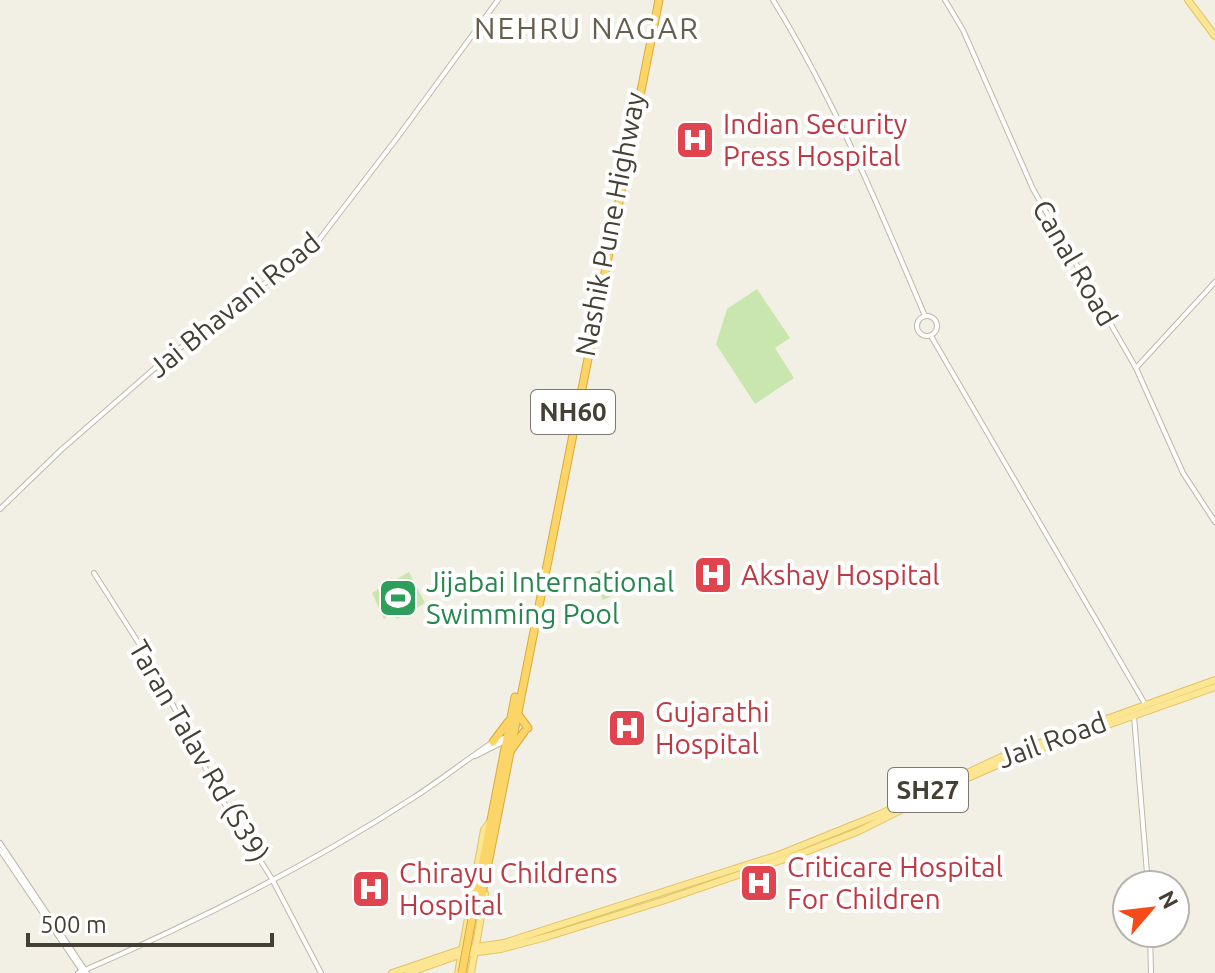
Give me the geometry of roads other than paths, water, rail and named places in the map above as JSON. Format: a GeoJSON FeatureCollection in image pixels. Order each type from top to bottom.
{"type":"FeatureCollection","features":[{"type":"Feature","properties":{"kind":"highway","name":"Nashik Pune Highway"},"geometry":{"type":"LineString","coordinates":[[492,822],[656,0]]}},
{"type":"Feature","properties":{"kind":"highway"},"geometry":{"type":"LineString","coordinates":[[501,765],[494,744],[514,716],[526,730],[509,752]]}},
{"type":"Feature","properties":{"kind":"highway","name":"Nashik Pune Highway"},"geometry":{"type":"LineString","coordinates":[[492,822],[509,752],[509,737]]}},
{"type":"Feature","properties":{"kind":"highway"},"geometry":{"type":"LineString","coordinates":[[465,973],[492,822]]}},
{"type":"Feature","properties":{"kind":"main road"},"geometry":{"type":"LineString","coordinates":[[1188,0],[1215,36]]}},
{"type":"Feature","properties":{"kind":"main road","name":"Jail Road"},"geometry":{"type":"LineString","coordinates":[[392,973],[462,952],[494,948],[781,854],[879,818],[1001,757],[1072,735],[1215,680]]}},
{"type":"Feature","properties":{"kind":"main road"},"geometry":{"type":"LineString","coordinates":[[1147,708],[1215,687]]}},
{"type":"Feature","properties":{"kind":"main road"},"geometry":{"type":"LineString","coordinates":[[492,822],[498,828],[476,950],[465,973],[462,952],[484,830],[492,822]]}},
{"type":"Feature","properties":{"kind":"main road"},"geometry":{"type":"LineString","coordinates":[[479,929],[494,948]]}},
{"type":"Feature","properties":{"kind":"main road","name":"Jail Road"},"geometry":{"type":"LineString","coordinates":[[408,973],[462,952]]}},
{"type":"Feature","properties":{"kind":"street","name":"Jai Bhavani Road"},"geometry":{"type":"LineString","coordinates":[[0,509],[61,450],[161,362],[315,245],[498,0]]}},
{"type":"Feature","properties":{"kind":"street"},"geometry":{"type":"LineString","coordinates":[[773,0],[806,58],[884,218],[925,316]]}},
{"type":"Feature","properties":{"kind":"street","name":"Canal Road"},"geometry":{"type":"LineString","coordinates":[[945,0],[963,30],[1033,189],[1136,368],[1183,473],[1215,522]]}},
{"type":"Feature","properties":{"kind":"street"},"geometry":{"type":"LineString","coordinates":[[1136,368],[1215,282]]}},
{"type":"Feature","properties":{"kind":"street"},"geometry":{"type":"LineString","coordinates":[[925,316],[931,317],[937,325],[931,336],[922,335],[917,328],[919,320],[925,316]]}},
{"type":"Feature","properties":{"kind":"street"},"geometry":{"type":"LineString","coordinates":[[931,336],[1147,708]]}},
{"type":"Feature","properties":{"kind":"street","name":"Taran Talav Rd (S39)"},"geometry":{"type":"LineString","coordinates":[[94,573],[150,661],[221,798],[272,879],[321,973]]}},
{"type":"Feature","properties":{"kind":"street"},"geometry":{"type":"LineString","coordinates":[[1134,712],[1147,869]]}},
{"type":"Feature","properties":{"kind":"street"},"geometry":{"type":"LineString","coordinates":[[83,972],[196,921],[384,816],[509,737]]}},
{"type":"Feature","properties":{"kind":"street"},"geometry":{"type":"LineString","coordinates":[[0,843],[83,972]]}},
{"type":"Feature","properties":{"kind":"street"},"geometry":{"type":"LineString","coordinates":[[0,850],[83,972]]}},
{"type":"Feature","properties":{"kind":"street"},"geometry":{"type":"LineString","coordinates":[[1150,949],[1151,973]]}},
{"type":"Feature","properties":{"kind":"place","name":"Indian Security Press Hospital"},"geometry":{"type":"Point","coordinates":[695,140]}},
{"type":"Feature","properties":{"kind":"place","name":"Akshay Hospital"},"geometry":{"type":"Point","coordinates":[713,575]}},
{"type":"Feature","properties":{"kind":"place","name":"Jijabai International Swimming Pool"},"geometry":{"type":"Point","coordinates":[398,598]}},
{"type":"Feature","properties":{"kind":"place","name":"Gujarathi Hospital"},"geometry":{"type":"Point","coordinates":[627,728]}},
{"type":"Feature","properties":{"kind":"place","name":"Criticare Hospital For Children"},"geometry":{"type":"Point","coordinates":[759,883]}},
{"type":"Feature","properties":{"kind":"place","name":"Chirayu Childrens Hospital"},"geometry":{"type":"Point","coordinates":[371,889]}},
{"type":"Feature","properties":{"kind":"district","name":"NEHRU NAGAR"},"geometry":{"type":"Point","coordinates":[587,29]}}]}
